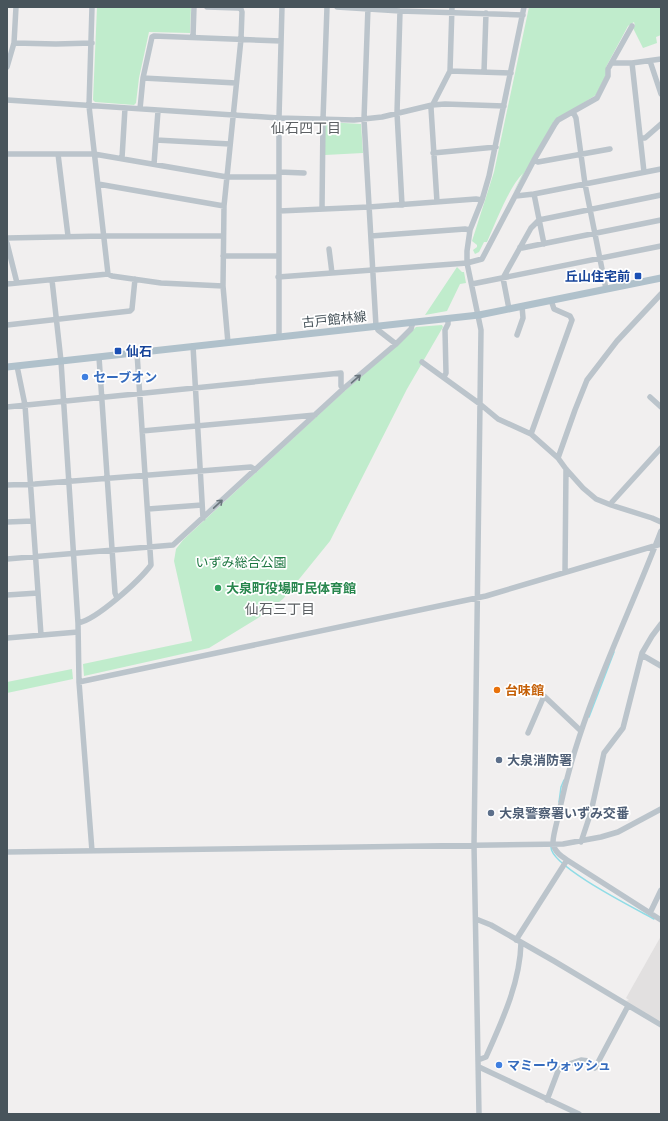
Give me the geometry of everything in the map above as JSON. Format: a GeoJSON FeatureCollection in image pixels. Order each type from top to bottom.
{"type":"FeatureCollection","features":[{"type":"Feature","properties":{"kind":"main road","name":"古戸館林線"},"geometry":{"type":"LineString","coordinates":[[7,367],[478,315],[661,278]]}},
{"type":"Feature","properties":{"kind":"street"},"geometry":{"type":"LineString","coordinates":[[7,67],[9,55],[14,43],[16,7]]}},
{"type":"Feature","properties":{"kind":"street"},"geometry":{"type":"LineString","coordinates":[[92,7],[89,106],[108,274]]}},
{"type":"Feature","properties":{"kind":"street"},"geometry":{"type":"LineString","coordinates":[[193,37],[194,7]]}},
{"type":"Feature","properties":{"kind":"street"},"geometry":{"type":"LineString","coordinates":[[207,7],[241,9],[242,12],[241,39],[224,206],[223,286],[228,342]]}},
{"type":"Feature","properties":{"kind":"street"},"geometry":{"type":"LineString","coordinates":[[279,337],[279,118],[282,7]]}},
{"type":"Feature","properties":{"kind":"street"},"geometry":{"type":"LineString","coordinates":[[322,209],[323,119],[327,7]]}},
{"type":"Feature","properties":{"kind":"street"},"geometry":{"type":"LineString","coordinates":[[337,7],[400,11],[452,10],[486,14],[523,15]]}},
{"type":"Feature","properties":{"kind":"street"},"geometry":{"type":"LineString","coordinates":[[480,1114],[474,845],[481,330],[467,263],[467,251],[470,230],[482,200],[496,147],[524,7]]}},
{"type":"Feature","properties":{"kind":"street"},"geometry":{"type":"LineString","coordinates":[[368,8],[364,120],[376,326],[378,330],[396,344]]}},
{"type":"Feature","properties":{"kind":"street"},"geometry":{"type":"LineString","coordinates":[[437,202],[430,108],[450,71],[452,10]]}},
{"type":"Feature","properties":{"kind":"street"},"geometry":{"type":"LineString","coordinates":[[400,11],[397,113],[402,205]]}},
{"type":"Feature","properties":{"kind":"street"},"geometry":{"type":"LineString","coordinates":[[484,72],[486,14]]}},
{"type":"Feature","properties":{"kind":"street"},"geometry":{"type":"LineString","coordinates":[[278,277],[479,261],[485,256],[534,160],[557,121],[597,98],[608,76],[608,69],[632,26]]}},
{"type":"Feature","properties":{"kind":"street"},"geometry":{"type":"LineString","coordinates":[[140,109],[143,78],[152,37],[154,36],[281,41]]}},
{"type":"Feature","properties":{"kind":"street"},"geometry":{"type":"LineString","coordinates":[[14,43],[92,43]]}},
{"type":"Feature","properties":{"kind":"street"},"geometry":{"type":"LineString","coordinates":[[612,63],[632,63],[661,59]]}},
{"type":"Feature","properties":{"kind":"street"},"geometry":{"type":"LineString","coordinates":[[650,61],[661,94]]}},
{"type":"Feature","properties":{"kind":"street"},"geometry":{"type":"LineString","coordinates":[[632,63],[644,172]]}},
{"type":"Feature","properties":{"kind":"street"},"geometry":{"type":"LineString","coordinates":[[450,71],[511,73]]}},
{"type":"Feature","properties":{"kind":"street"},"geometry":{"type":"LineString","coordinates":[[143,78],[236,83]]}},
{"type":"Feature","properties":{"kind":"street"},"geometry":{"type":"LineString","coordinates":[[7,100],[279,118],[364,120],[432,105],[451,104],[504,106]]}},
{"type":"Feature","properties":{"kind":"street"},"geometry":{"type":"LineString","coordinates":[[122,158],[125,108]]}},
{"type":"Feature","properties":{"kind":"street"},"geometry":{"type":"LineString","coordinates":[[154,164],[158,111]]}},
{"type":"Feature","properties":{"kind":"street"},"geometry":{"type":"LineString","coordinates":[[574,112],[585,184],[606,289]]}},
{"type":"Feature","properties":{"kind":"street"},"geometry":{"type":"LineString","coordinates":[[641,138],[645,138],[661,124]]}},
{"type":"Feature","properties":{"kind":"street"},"geometry":{"type":"LineString","coordinates":[[156,140],[230,144]]}},
{"type":"Feature","properties":{"kind":"street"},"geometry":{"type":"LineString","coordinates":[[433,153],[496,147]]}},
{"type":"Feature","properties":{"kind":"street"},"geometry":{"type":"LineString","coordinates":[[534,160],[538,162],[610,149]]}},
{"type":"Feature","properties":{"kind":"street"},"geometry":{"type":"LineString","coordinates":[[7,154],[94,154],[227,177],[304,173]]}},
{"type":"Feature","properties":{"kind":"street"},"geometry":{"type":"LineString","coordinates":[[58,154],[68,236]]}},
{"type":"Feature","properties":{"kind":"street"},"geometry":{"type":"LineString","coordinates":[[516,196],[534,194],[661,169]]}},
{"type":"Feature","properties":{"kind":"street"},"geometry":{"type":"LineString","coordinates":[[98,184],[224,206]]}},
{"type":"Feature","properties":{"kind":"street"},"geometry":{"type":"LineString","coordinates":[[534,194],[544,244]]}},
{"type":"Feature","properties":{"kind":"street"},"geometry":{"type":"LineString","coordinates":[[509,308],[503,278],[531,228],[539,220],[661,195]]}},
{"type":"Feature","properties":{"kind":"street"},"geometry":{"type":"LineString","coordinates":[[279,211],[402,205],[476,199],[482,200]]}},
{"type":"Feature","properties":{"kind":"street"},"geometry":{"type":"LineString","coordinates":[[520,247],[522,248],[544,244],[661,220]]}},
{"type":"Feature","properties":{"kind":"street"},"geometry":{"type":"LineString","coordinates":[[371,236],[465,229],[470,230]]}},
{"type":"Feature","properties":{"kind":"street"},"geometry":{"type":"LineString","coordinates":[[7,238],[68,236],[223,236]]}},
{"type":"Feature","properties":{"kind":"street"},"geometry":{"type":"LineString","coordinates":[[7,243],[17,283]]}},
{"type":"Feature","properties":{"kind":"street"},"geometry":{"type":"LineString","coordinates":[[472,284],[661,246]]}},
{"type":"Feature","properties":{"kind":"street"},"geometry":{"type":"LineString","coordinates":[[329,249],[332,273]]}},
{"type":"Feature","properties":{"kind":"street"},"geometry":{"type":"LineString","coordinates":[[223,256],[278,256]]}},
{"type":"Feature","properties":{"kind":"street"},"geometry":{"type":"LineString","coordinates":[[7,284],[108,274],[112,276],[161,283],[223,286]]}},
{"type":"Feature","properties":{"kind":"street"},"geometry":{"type":"LineString","coordinates":[[7,325],[130,311],[132,309],[134,279]]}},
{"type":"Feature","properties":{"kind":"street"},"geometry":{"type":"LineString","coordinates":[[52,280],[61,361],[78,623],[79,682],[92,851]]}},
{"type":"Feature","properties":{"kind":"street"},"geometry":{"type":"LineString","coordinates":[[558,458],[587,380],[617,341],[661,294]]}},
{"type":"Feature","properties":{"kind":"street"},"geometry":{"type":"LineString","coordinates":[[531,434],[572,320],[570,316],[554,309],[551,300]]}},
{"type":"Feature","properties":{"kind":"street"},"geometry":{"type":"LineString","coordinates":[[517,335],[523,318],[522,306]]}},
{"type":"Feature","properties":{"kind":"street"},"geometry":{"type":"LineString","coordinates":[[444,377],[446,373],[446,330],[448,318]]}},
{"type":"Feature","properties":{"kind":"street"},"geometry":{"type":"LineString","coordinates":[[7,559],[36,558],[174,545],[315,415],[396,344],[411,329],[413,322]]}},
{"type":"Feature","properties":{"kind":"street"},"geometry":{"type":"LineString","coordinates":[[193,346],[203,518]]}},
{"type":"Feature","properties":{"kind":"street"},"geometry":{"type":"LineString","coordinates":[[78,623],[91,617],[117,598],[151,565],[137,353]]}},
{"type":"Feature","properties":{"kind":"street"},"geometry":{"type":"LineString","coordinates":[[99,357],[103,397],[115,593],[117,598]]}},
{"type":"Feature","properties":{"kind":"street"},"geometry":{"type":"LineString","coordinates":[[422,362],[498,419],[531,434],[558,458],[583,488],[596,499],[661,522]]}},
{"type":"Feature","properties":{"kind":"street"},"geometry":{"type":"LineString","coordinates":[[17,366],[25,405],[41,635]]}},
{"type":"Feature","properties":{"kind":"street"},"geometry":{"type":"LineString","coordinates":[[7,407],[341,373],[341,386],[344,389]]}},
{"type":"Feature","properties":{"kind":"street"},"geometry":{"type":"LineString","coordinates":[[650,397],[661,408]]}},
{"type":"Feature","properties":{"kind":"street"},"geometry":{"type":"LineString","coordinates":[[142,431],[315,415]]}},
{"type":"Feature","properties":{"kind":"street"},"geometry":{"type":"LineString","coordinates":[[611,505],[612,502],[661,448]]}},
{"type":"Feature","properties":{"kind":"street"},"geometry":{"type":"LineString","coordinates":[[7,485],[251,467],[255,470]]}},
{"type":"Feature","properties":{"kind":"street"},"geometry":{"type":"LineString","coordinates":[[565,572],[566,469]]}},
{"type":"Feature","properties":{"kind":"street"},"geometry":{"type":"LineString","coordinates":[[148,509],[202,505]]}},
{"type":"Feature","properties":{"kind":"street"},"geometry":{"type":"LineString","coordinates":[[7,522],[34,521]]}},
{"type":"Feature","properties":{"kind":"street"},"geometry":{"type":"LineString","coordinates":[[661,531],[658,545],[617,638],[581,732],[563,797],[553,844],[557,853],[661,920]]}},
{"type":"Feature","properties":{"kind":"street"},"geometry":{"type":"LineString","coordinates":[[79,682],[478,598],[658,545]]}},
{"type":"Feature","properties":{"kind":"street"},"geometry":{"type":"LineString","coordinates":[[7,595],[38,592]]}},
{"type":"Feature","properties":{"kind":"street"},"geometry":{"type":"LineString","coordinates":[[581,842],[591,812],[604,753],[623,728],[642,655],[652,636],[661,624]]}},
{"type":"Feature","properties":{"kind":"street"},"geometry":{"type":"LineString","coordinates":[[7,638],[78,632]]}},
{"type":"Feature","properties":{"kind":"street"},"geometry":{"type":"LineString","coordinates":[[642,655],[661,666]]}},
{"type":"Feature","properties":{"kind":"street"},"geometry":{"type":"LineString","coordinates":[[528,734],[544,696],[581,732]]}},
{"type":"Feature","properties":{"kind":"street"},"geometry":{"type":"LineString","coordinates":[[7,852],[553,844],[581,842],[618,832],[661,809]]}},
{"type":"Feature","properties":{"kind":"street"},"geometry":{"type":"LineString","coordinates":[[478,1060],[486,1057],[502,1021],[518,974],[521,958],[518,941],[567,860]]}},
{"type":"Feature","properties":{"kind":"street"},"geometry":{"type":"LineString","coordinates":[[650,913],[661,890]]}},
{"type":"Feature","properties":{"kind":"street"},"geometry":{"type":"LineString","coordinates":[[476,919],[491,925],[554,960],[661,1025]]}},
{"type":"Feature","properties":{"kind":"street"},"geometry":{"type":"LineString","coordinates":[[547,1100],[558,1071],[563,1066],[581,1060],[589,1061],[595,1068],[628,1006]]}},
{"type":"Feature","properties":{"kind":"street"},"geometry":{"type":"LineString","coordinates":[[478,1067],[579,1114]]}},
{"type":"Feature","properties":{"kind":"shaded area"},"geometry":{"type":"Polygon","coordinates":[[[661,936],[661,1023],[625,1001],[629,1000],[626,998],[661,936]]]}},
{"type":"Feature","properties":{"kind":"green space"},"geometry":{"type":"Polygon","coordinates":[[[97,7],[191,7],[190,33],[149,32],[139,78],[136,103],[134,105],[95,102],[93,100],[97,7]]]}},
{"type":"Feature","properties":{"kind":"green space"},"geometry":{"type":"Polygon","coordinates":[[[529,7],[661,7],[661,35],[656,37],[657,43],[643,48],[633,28],[635,26],[634,22],[628,26],[606,67],[606,75],[596,95],[554,121],[513,193],[523,173],[507,197],[487,242],[484,242],[479,252],[475,254],[473,250],[477,247],[477,245],[472,241],[494,172],[529,7]]]}},
{"type":"Feature","properties":{"kind":"green space"},"geometry":{"type":"Polygon","coordinates":[[[327,122],[361,124],[363,153],[325,155],[325,124],[327,122]]]}},
{"type":"Feature","properties":{"kind":"green space"},"geometry":{"type":"Polygon","coordinates":[[[457,267],[464,272],[466,283],[460,284],[447,311],[425,315],[457,267]]]}},
{"type":"Feature","properties":{"kind":"green space","name":"いずみ総合公園"},"geometry":{"type":"Polygon","coordinates":[[[442,325],[443,327],[407,389],[330,541],[283,599],[258,618],[209,648],[84,676],[83,664],[192,641],[174,561],[176,549],[183,540],[416,327],[442,325]]]}},
{"type":"Feature","properties":{"kind":"green space"},"geometry":{"type":"Polygon","coordinates":[[[72,669],[73,679],[7,693],[7,682],[72,669]]]}},
{"type":"Feature","properties":{"kind":"waterway"},"geometry":{"type":"LineString","coordinates":[[589,717],[614,652]]}},
{"type":"Feature","properties":{"kind":"waterway"},"geometry":{"type":"LineString","coordinates":[[559,802],[561,787],[564,780]]}},
{"type":"Feature","properties":{"kind":"waterway"},"geometry":{"type":"LineString","coordinates":[[551,847],[554,855],[564,865],[578,875],[613,897],[654,919]]}},
{"type":"Feature","properties":{"kind":"place","name":"丘山住宅前"},"geometry":{"type":"Point","coordinates":[638,276]}},
{"type":"Feature","properties":{"kind":"place","name":"仙石"},"geometry":{"type":"Point","coordinates":[118,351]}},
{"type":"Feature","properties":{"kind":"place","name":"セーブオン"},"geometry":{"type":"Point","coordinates":[85,377]}},
{"type":"Feature","properties":{"kind":"place","name":"大泉町役場町民体育館"},"geometry":{"type":"Point","coordinates":[218,588]}},
{"type":"Feature","properties":{"kind":"place","name":"台味館"},"geometry":{"type":"Point","coordinates":[497,690]}},
{"type":"Feature","properties":{"kind":"place","name":"大泉消防署"},"geometry":{"type":"Point","coordinates":[499,760]}},
{"type":"Feature","properties":{"kind":"place","name":"大泉警察署いずみ交番"},"geometry":{"type":"Point","coordinates":[491,813]}},
{"type":"Feature","properties":{"kind":"place","name":"マミーウォッシュ"},"geometry":{"type":"Point","coordinates":[499,1065]}},
{"type":"Feature","properties":{"kind":"district","name":"仙石四丁目"},"geometry":{"type":"Point","coordinates":[306,128]}},
{"type":"Feature","properties":{"kind":"district","name":"仙石三丁目"},"geometry":{"type":"Point","coordinates":[280,609]}}]}
